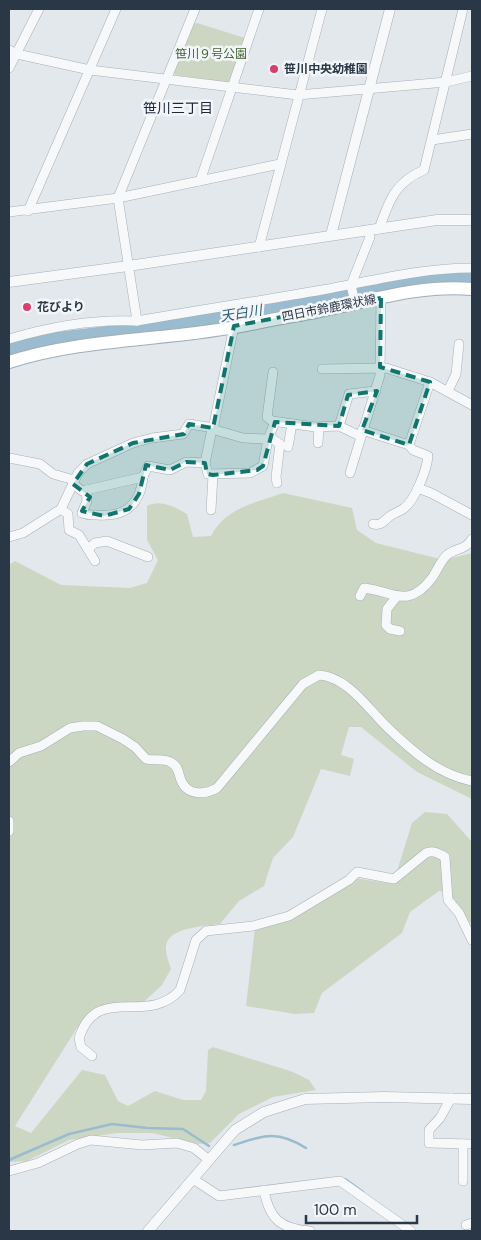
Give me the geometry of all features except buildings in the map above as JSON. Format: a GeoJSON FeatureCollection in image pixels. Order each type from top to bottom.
{"type":"FeatureCollection","features":[{"type":"Feature","properties":{"kind":"main road","name":"四日市鈴鹿環状線"},"geometry":{"type":"LineString","coordinates":[[9,362],[57,350],[163,338],[435,289],[472,289]]}},
{"type":"Feature","properties":{"kind":"street"},"geometry":{"type":"LineString","coordinates":[[9,68],[13,52],[39,9]]}},
{"type":"Feature","properties":{"kind":"street"},"geometry":{"type":"LineString","coordinates":[[28,211],[116,9]]}},
{"type":"Feature","properties":{"kind":"street"},"geometry":{"type":"LineString","coordinates":[[137,321],[118,198],[195,9]]}},
{"type":"Feature","properties":{"kind":"street"},"geometry":{"type":"LineString","coordinates":[[200,180],[259,9]]}},
{"type":"Feature","properties":{"kind":"street"},"geometry":{"type":"LineString","coordinates":[[259,247],[322,9]]}},
{"type":"Feature","properties":{"kind":"street"},"geometry":{"type":"LineString","coordinates":[[331,235],[390,9]]}},
{"type":"Feature","properties":{"kind":"street"},"geometry":{"type":"LineString","coordinates":[[355,303],[351,285],[370,237],[393,194],[409,176],[424,170],[463,9]]}},
{"type":"Feature","properties":{"kind":"street"},"geometry":{"type":"LineString","coordinates":[[13,52],[90,70],[298,95],[446,82],[472,76]]}},
{"type":"Feature","properties":{"kind":"street"},"geometry":{"type":"LineString","coordinates":[[432,140],[472,134]]}},
{"type":"Feature","properties":{"kind":"street"},"geometry":{"type":"LineString","coordinates":[[9,212],[118,198],[280,164]]}},
{"type":"Feature","properties":{"kind":"street"},"geometry":{"type":"LineString","coordinates":[[9,282],[436,220],[472,220]]}},
{"type":"Feature","properties":{"kind":"street"},"geometry":{"type":"LineString","coordinates":[[9,339],[44,328],[73,323],[120,319],[137,321],[351,285],[414,272],[443,268],[472,268]]}},
{"type":"Feature","properties":{"kind":"street"},"geometry":{"type":"LineString","coordinates":[[350,473],[361,433],[376,391],[380,370],[381,298]]}},
{"type":"Feature","properties":{"kind":"street"},"geometry":{"type":"LineString","coordinates":[[234,326],[205,463],[207,474],[250,473],[262,468],[275,422]]}},
{"type":"Feature","properties":{"kind":"street"},"geometry":{"type":"LineString","coordinates":[[448,390],[456,374],[459,344]]}},
{"type":"Feature","properties":{"kind":"street"},"geometry":{"type":"LineString","coordinates":[[322,369],[380,370],[386,368],[430,382],[448,390],[472,405]]}},
{"type":"Feature","properties":{"kind":"street"},"geometry":{"type":"LineString","coordinates":[[274,372],[267,417],[275,422],[319,427],[339,426],[409,445],[413,450],[428,456],[418,488],[404,508],[380,524],[373,524]]}},
{"type":"Feature","properties":{"kind":"street"},"geometry":{"type":"LineString","coordinates":[[409,445],[430,382]]}},
{"type":"Feature","properties":{"kind":"street"},"geometry":{"type":"LineString","coordinates":[[339,426],[347,396],[376,391]]}},
{"type":"Feature","properties":{"kind":"street"},"geometry":{"type":"LineString","coordinates":[[9,537],[23,533],[61,509],[74,482],[87,464],[124,446],[152,438],[181,435],[187,426],[192,424],[243,438],[269,438],[280,444],[277,483]]}},
{"type":"Feature","properties":{"kind":"street"},"geometry":{"type":"LineString","coordinates":[[288,447],[292,424]]}},
{"type":"Feature","properties":{"kind":"street"},"geometry":{"type":"LineString","coordinates":[[318,443],[319,427]]}},
{"type":"Feature","properties":{"kind":"street"},"geometry":{"type":"LineString","coordinates":[[9,458],[42,465],[53,474],[74,482],[82,491],[143,477]]}},
{"type":"Feature","properties":{"kind":"street"},"geometry":{"type":"LineString","coordinates":[[86,490],[88,501],[82,513],[111,515],[129,509],[134,504],[148,466],[170,470],[186,462],[205,463]]}},
{"type":"Feature","properties":{"kind":"street"},"geometry":{"type":"LineString","coordinates":[[211,510],[213,475]]}},
{"type":"Feature","properties":{"kind":"street"},"geometry":{"type":"LineString","coordinates":[[418,488],[472,515]]}},
{"type":"Feature","properties":{"kind":"street"},"geometry":{"type":"LineString","coordinates":[[61,509],[68,514],[69,530],[79,535],[89,548],[95,562]]}},
{"type":"Feature","properties":{"kind":"street"},"geometry":{"type":"LineString","coordinates":[[360,596],[364,588],[401,598],[416,595],[428,584],[446,555],[468,546],[472,539]]}},
{"type":"Feature","properties":{"kind":"street"},"geometry":{"type":"LineString","coordinates":[[89,548],[95,543],[107,541],[148,557]]}},
{"type":"Feature","properties":{"kind":"street"},"geometry":{"type":"LineString","coordinates":[[396,596],[387,609],[386,625],[390,629],[400,631]]}},
{"type":"Feature","properties":{"kind":"street"},"geometry":{"type":"LineString","coordinates":[[9,762],[19,753],[41,746],[70,728],[97,726],[135,747],[146,760],[171,762],[177,766],[182,782],[188,789],[198,793],[208,793],[217,788],[303,684],[319,675],[338,679],[418,755],[446,772],[472,781]]}},
{"type":"Feature","properties":{"kind":"street"},"geometry":{"type":"LineString","coordinates":[[9,822],[9,830]]}},
{"type":"Feature","properties":{"kind":"street"},"geometry":{"type":"LineString","coordinates":[[92,1056],[81,1047],[79,1038],[91,1015],[103,1008],[153,1006],[176,994],[180,990],[196,940],[206,931],[253,926],[290,916],[349,880],[357,872],[394,878],[426,853],[430,851],[438,853],[445,858],[447,864],[448,900],[459,913],[472,940]]}},
{"type":"Feature","properties":{"kind":"street"},"geometry":{"type":"LineString","coordinates":[[148,1231],[231,1134],[248,1121],[269,1110],[294,1101],[375,1097],[472,1098]]}},
{"type":"Feature","properties":{"kind":"street"},"geometry":{"type":"LineString","coordinates":[[451,1098],[440,1118],[429,1130],[429,1143],[468,1144],[462,1181]]}},
{"type":"Feature","properties":{"kind":"street"},"geometry":{"type":"LineString","coordinates":[[9,1171],[38,1163],[78,1144],[91,1140],[142,1144],[177,1144],[194,1148],[209,1160]]}},
{"type":"Feature","properties":{"kind":"street"},"geometry":{"type":"LineString","coordinates":[[193,1178],[219,1196],[340,1181],[411,1231]]}},
{"type":"Feature","properties":{"kind":"street"},"geometry":{"type":"LineString","coordinates":[[264,1190],[268,1210],[286,1228],[310,1231]]}},
{"type":"Feature","properties":{"kind":"highlighted area"},"geometry":{"type":"Polygon","coordinates":[[[381,298],[380,367],[430,382],[409,445],[362,430],[377,391],[348,395],[339,426],[275,422],[263,466],[257,470],[213,475],[207,474],[205,463],[186,462],[170,470],[146,465],[139,494],[129,509],[104,516],[82,511],[90,497],[73,484],[87,464],[133,443],[184,434],[189,424],[213,428],[234,326],[381,298]]]}},
{"type":"Feature","properties":{"kind":"green space","name":"笹川９号公園"},"geometry":{"type":"Polygon","coordinates":[[[197,23],[245,38],[230,81],[176,75],[174,73],[194,24],[197,23]]]}},
{"type":"Feature","properties":{"kind":"green space"},"geometry":{"type":"Polygon","coordinates":[[[283,493],[352,508],[357,530],[376,543],[444,560],[472,553],[472,799],[417,772],[361,727],[349,727],[341,755],[354,759],[350,776],[321,769],[293,837],[273,858],[264,886],[239,901],[220,924],[188,929],[173,935],[168,940],[166,946],[171,969],[162,985],[135,1010],[96,1010],[77,1028],[15,1126],[31,1133],[82,1070],[105,1075],[118,1101],[128,1106],[155,1091],[183,1100],[201,1100],[206,1091],[208,1050],[213,1047],[293,1072],[309,1080],[316,1090],[273,1097],[239,1114],[210,1143],[199,1144],[152,1133],[117,1133],[69,1140],[27,1161],[9,1162],[9,565],[15,561],[61,585],[130,588],[147,583],[158,560],[147,540],[147,506],[157,503],[178,509],[187,514],[193,537],[211,536],[224,519],[233,513],[283,493]]]}},
{"type":"Feature","properties":{"kind":"green space"},"geometry":{"type":"Polygon","coordinates":[[[425,812],[447,814],[472,842],[472,923],[466,921],[445,892],[439,891],[410,912],[402,933],[322,993],[314,1013],[295,1014],[246,1006],[255,928],[340,891],[355,878],[393,884],[412,823],[425,812]]]}},
{"type":"Feature","properties":{"kind":"waterway","name":"天白川"},"geometry":{"type":"LineString","coordinates":[[9,349],[49,340],[141,329],[321,300],[437,277],[472,275]]}},
{"type":"Feature","properties":{"kind":"waterway"},"geometry":{"type":"LineString","coordinates":[[9,1160],[69,1134],[112,1124],[147,1128],[183,1129],[209,1146]]}},
{"type":"Feature","properties":{"kind":"waterway"},"geometry":{"type":"LineString","coordinates":[[234,1145],[271,1136],[296,1142],[306,1148]]}},
{"type":"Feature","properties":{"kind":"waterway"},"geometry":{"type":"LineString","coordinates":[[345,1179],[363,1192]]}},
{"type":"Feature","properties":{"kind":"place","name":"笹川中央幼稚園"},"geometry":{"type":"Point","coordinates":[274,69]}},
{"type":"Feature","properties":{"kind":"place","name":"花びより"},"geometry":{"type":"Point","coordinates":[27,307]}},
{"type":"Feature","properties":{"kind":"district","name":"笹川三丁目"},"geometry":{"type":"Point","coordinates":[178,108]}}]}
